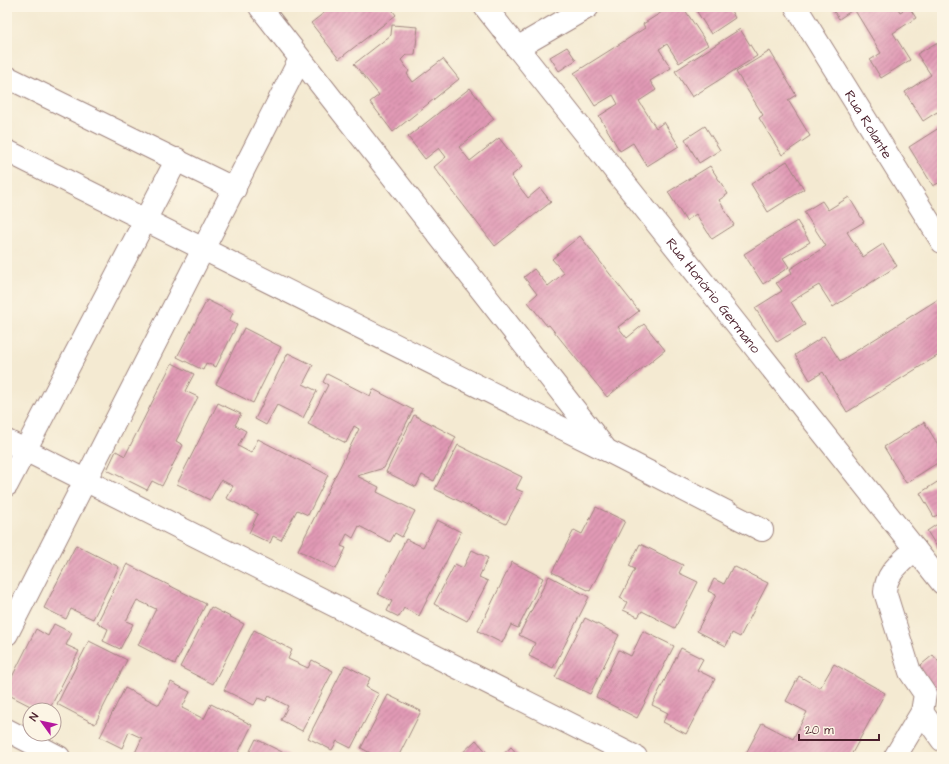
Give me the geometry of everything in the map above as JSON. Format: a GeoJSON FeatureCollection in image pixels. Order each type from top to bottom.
{"type":"FeatureCollection","features":[{"type":"Feature","properties":{"kind":"street"},"geometry":{"type":"LineString","coordinates":[[260,7],[608,451]]}},
{"type":"Feature","properties":{"kind":"street","name":"Rua Honório Germano"},"geometry":{"type":"LineString","coordinates":[[485,7],[942,583]]}},
{"type":"Feature","properties":{"kind":"street"},"geometry":{"type":"LineString","coordinates":[[516,48],[588,7]]}},
{"type":"Feature","properties":{"kind":"street","name":"Rua Rolante"},"geometry":{"type":"LineString","coordinates":[[796,7],[942,242]]}},
{"type":"Feature","properties":{"kind":"street"},"geometry":{"type":"LineString","coordinates":[[7,634],[300,59]]}},
{"type":"Feature","properties":{"kind":"street"},"geometry":{"type":"LineString","coordinates":[[7,77],[177,159],[235,189]]}},
{"type":"Feature","properties":{"kind":"street"},"geometry":{"type":"LineString","coordinates":[[7,151],[146,219],[762,530]]}},
{"type":"Feature","properties":{"kind":"street"},"geometry":{"type":"LineString","coordinates":[[7,485],[16,446],[146,219],[177,159]]}},
{"type":"Feature","properties":{"kind":"street"},"geometry":{"type":"LineString","coordinates":[[16,446],[636,757]]}},
{"type":"Feature","properties":{"kind":"street"},"geometry":{"type":"LineString","coordinates":[[895,757],[922,712],[925,694],[910,672],[885,592],[888,576],[915,549]]}},
{"type":"Feature","properties":{"kind":"street"},"geometry":{"type":"LineString","coordinates":[[922,712],[942,740]]}},
{"type":"Feature","properties":{"kind":"street"},"geometry":{"type":"LineString","coordinates":[[7,730],[59,757]]}},
{"type":"Feature","properties":{"kind":"building"},"geometry":{"type":"Polygon","coordinates":[[[327,7],[390,7],[396,15],[339,59],[311,23],[329,9],[327,7]]]}},
{"type":"Feature","properties":{"kind":"building"},"geometry":{"type":"Polygon","coordinates":[[[670,7],[683,7],[708,45],[679,63],[667,44],[659,49],[671,68],[650,81],[656,90],[639,101],[656,128],[664,122],[679,146],[647,166],[633,143],[620,151],[599,116],[618,104],[613,95],[595,106],[574,73],[645,28],[643,24],[670,7]]]}},
{"type":"Feature","properties":{"kind":"building"},"geometry":{"type":"Polygon","coordinates":[[[694,7],[729,7],[735,18],[711,34],[694,7]]]}},
{"type":"Feature","properties":{"kind":"building"},"geometry":{"type":"Polygon","coordinates":[[[831,7],[897,7],[900,12],[909,7],[916,18],[893,33],[910,60],[881,78],[870,60],[881,53],[854,9],[839,19],[831,7]]]}},
{"type":"Feature","properties":{"kind":"building"},"geometry":{"type":"Polygon","coordinates":[[[392,25],[418,27],[415,55],[406,55],[401,60],[409,71],[407,74],[413,82],[443,59],[459,79],[393,132],[370,102],[379,95],[354,64],[391,35],[392,25]]]}},
{"type":"Feature","properties":{"kind":"building"},"geometry":{"type":"Polygon","coordinates":[[[740,29],[757,56],[692,97],[675,71],[740,29]]]}},
{"type":"Feature","properties":{"kind":"building"},"geometry":{"type":"Polygon","coordinates":[[[936,43],[942,53],[942,120],[937,112],[923,121],[905,92],[931,75],[917,54],[936,43]]]}},
{"type":"Feature","properties":{"kind":"building"},"geometry":{"type":"Polygon","coordinates":[[[567,47],[576,60],[559,71],[550,57],[567,47]]]}},
{"type":"Feature","properties":{"kind":"building"},"geometry":{"type":"Polygon","coordinates":[[[770,51],[796,95],[788,100],[810,136],[782,155],[759,118],[763,115],[736,72],[770,51]]]}},
{"type":"Feature","properties":{"kind":"building"},"geometry":{"type":"Polygon","coordinates":[[[470,88],[494,119],[459,147],[470,161],[499,138],[522,167],[511,176],[528,198],[540,188],[551,202],[495,246],[434,167],[446,157],[439,148],[425,159],[408,137],[470,88]]]}},
{"type":"Feature","properties":{"kind":"building"},"geometry":{"type":"Polygon","coordinates":[[[705,126],[720,150],[699,163],[685,139],[705,126]]]}},
{"type":"Feature","properties":{"kind":"building"},"geometry":{"type":"Polygon","coordinates":[[[942,126],[942,181],[933,186],[909,147],[942,126]]]}},
{"type":"Feature","properties":{"kind":"building"},"geometry":{"type":"Polygon","coordinates":[[[787,161],[804,189],[768,212],[751,184],[787,161]]]}},
{"type":"Feature","properties":{"kind":"building"},"geometry":{"type":"Polygon","coordinates":[[[710,166],[728,194],[719,200],[734,225],[712,239],[696,214],[686,221],[668,192],[710,166]]]}},
{"type":"Feature","properties":{"kind":"building"},"geometry":{"type":"Polygon","coordinates":[[[849,197],[864,222],[847,232],[863,257],[883,244],[897,266],[833,307],[819,285],[805,293],[791,302],[805,325],[777,342],[755,308],[782,291],[776,283],[792,273],[790,269],[826,246],[804,212],[822,201],[828,210],[849,197]]]}},
{"type":"Feature","properties":{"kind":"building"},"geometry":{"type":"Polygon","coordinates":[[[797,221],[810,242],[783,258],[789,267],[763,284],[744,254],[797,221]]]}},
{"type":"Feature","properties":{"kind":"building"},"geometry":{"type":"Polygon","coordinates":[[[580,236],[639,311],[618,327],[627,338],[644,324],[665,350],[607,397],[549,325],[547,326],[528,302],[537,294],[524,277],[534,269],[548,286],[564,273],[552,259],[580,236]]]}},
{"type":"Feature","properties":{"kind":"building"},"geometry":{"type":"Polygon","coordinates":[[[207,300],[233,313],[229,321],[237,325],[216,367],[206,363],[203,370],[177,357],[207,300]]]}},
{"type":"Feature","properties":{"kind":"building"},"geometry":{"type":"Polygon","coordinates":[[[937,300],[942,309],[942,353],[847,412],[823,372],[810,380],[795,355],[824,336],[840,361],[937,300]]]}},
{"type":"Feature","properties":{"kind":"building"},"geometry":{"type":"Polygon","coordinates":[[[244,328],[281,347],[253,403],[216,384],[244,328]]]}},
{"type":"Feature","properties":{"kind":"building"},"geometry":{"type":"Polygon","coordinates":[[[288,353],[313,365],[303,384],[317,391],[303,418],[277,405],[266,425],[255,419],[288,353]]]}},
{"type":"Feature","properties":{"kind":"building"},"geometry":{"type":"Polygon","coordinates":[[[172,363],[194,374],[185,391],[198,397],[176,441],[183,445],[162,486],[152,481],[147,490],[107,470],[116,451],[125,456],[172,363]]]}},
{"type":"Feature","properties":{"kind":"building"},"geometry":{"type":"Polygon","coordinates":[[[327,374],[370,396],[373,389],[413,410],[384,468],[357,476],[379,487],[377,492],[415,511],[402,537],[395,533],[390,542],[359,526],[353,538],[347,534],[341,546],[346,548],[336,569],[298,550],[359,429],[354,426],[346,443],[308,424],[328,385],[323,382],[327,374]]]}},
{"type":"Feature","properties":{"kind":"building"},"geometry":{"type":"Polygon","coordinates":[[[218,403],[241,414],[235,425],[246,431],[238,446],[251,453],[258,439],[328,475],[308,515],[297,510],[281,540],[273,536],[270,543],[249,533],[258,514],[226,498],[233,486],[221,480],[210,500],[177,484],[218,403]]]}},
{"type":"Feature","properties":{"kind":"building"},"geometry":{"type":"Polygon","coordinates":[[[414,415],[456,437],[434,481],[422,475],[416,487],[386,472],[414,415]]]}},
{"type":"Feature","properties":{"kind":"building"},"geometry":{"type":"Polygon","coordinates":[[[924,422],[942,451],[942,460],[906,483],[884,447],[924,422]]]}},
{"type":"Feature","properties":{"kind":"building"},"geometry":{"type":"Polygon","coordinates":[[[458,445],[522,477],[516,489],[523,492],[506,524],[435,489],[458,445]]]}},
{"type":"Feature","properties":{"kind":"building"},"geometry":{"type":"Polygon","coordinates":[[[942,479],[942,512],[934,517],[920,493],[942,479]]]}},
{"type":"Feature","properties":{"kind":"building"},"geometry":{"type":"Polygon","coordinates":[[[596,507],[625,521],[590,591],[552,572],[574,530],[582,534],[596,507]]]}},
{"type":"Feature","properties":{"kind":"building"},"geometry":{"type":"Polygon","coordinates":[[[437,520],[461,532],[419,616],[404,608],[399,617],[387,611],[392,601],[378,594],[406,539],[423,547],[437,520]]]}},
{"type":"Feature","properties":{"kind":"building"},"geometry":{"type":"Polygon","coordinates":[[[942,521],[942,555],[927,531],[942,521]]]}},
{"type":"Feature","properties":{"kind":"building"},"geometry":{"type":"Polygon","coordinates":[[[640,544],[683,565],[679,573],[698,582],[675,628],[642,611],[638,617],[623,610],[627,602],[620,598],[635,569],[629,566],[640,544]]]}},
{"type":"Feature","properties":{"kind":"building"},"geometry":{"type":"Polygon","coordinates":[[[76,545],[119,567],[93,619],[71,609],[66,619],[44,608],[76,545]]]}},
{"type":"Feature","properties":{"kind":"building"},"geometry":{"type":"Polygon","coordinates":[[[472,550],[488,558],[479,577],[488,581],[467,621],[434,604],[455,564],[463,568],[472,550]]]}},
{"type":"Feature","properties":{"kind":"building"},"geometry":{"type":"Polygon","coordinates":[[[512,562],[543,578],[518,628],[511,625],[502,643],[478,631],[512,562]]]}},
{"type":"Feature","properties":{"kind":"building"},"geometry":{"type":"Polygon","coordinates":[[[127,564],[206,604],[175,664],[138,645],[156,609],[137,600],[126,621],[133,624],[120,649],[103,641],[108,629],[97,623],[127,564]]]}},
{"type":"Feature","properties":{"kind":"building"},"geometry":{"type":"Polygon","coordinates":[[[733,566],[768,583],[740,637],[732,633],[726,646],[697,631],[716,595],[708,591],[714,579],[724,584],[733,566]]]}},
{"type":"Feature","properties":{"kind":"building"},"geometry":{"type":"Polygon","coordinates":[[[549,576],[589,597],[553,668],[529,656],[535,643],[519,635],[549,576]]]}},
{"type":"Feature","properties":{"kind":"building"},"geometry":{"type":"Polygon","coordinates":[[[211,607],[244,624],[213,684],[180,667],[211,607]]]}},
{"type":"Feature","properties":{"kind":"building"},"geometry":{"type":"Polygon","coordinates":[[[585,618],[619,635],[590,694],[555,677],[585,618]]]}},
{"type":"Feature","properties":{"kind":"building"},"geometry":{"type":"Polygon","coordinates":[[[54,624],[72,633],[66,645],[79,651],[53,702],[22,702],[7,694],[7,687],[36,629],[48,636],[54,624]]]}},
{"type":"Feature","properties":{"kind":"building"},"geometry":{"type":"Polygon","coordinates":[[[254,630],[292,650],[288,659],[308,668],[312,660],[333,671],[302,731],[281,720],[288,706],[269,696],[266,701],[258,698],[254,705],[224,690],[254,630]]]}},
{"type":"Feature","properties":{"kind":"building"},"geometry":{"type":"Polygon","coordinates":[[[643,631],[674,646],[637,718],[596,697],[619,650],[631,656],[643,631]]]}},
{"type":"Feature","properties":{"kind":"building"},"geometry":{"type":"Polygon","coordinates":[[[89,641],[127,660],[95,724],[62,707],[62,702],[58,702],[89,641]]]}},
{"type":"Feature","properties":{"kind":"building"},"geometry":{"type":"Polygon","coordinates":[[[681,648],[703,659],[697,670],[715,679],[686,734],[663,722],[668,713],[652,705],[681,648]]]}},
{"type":"Feature","properties":{"kind":"building"},"geometry":{"type":"Polygon","coordinates":[[[933,655],[942,666],[942,702],[916,669],[933,655]]]}},
{"type":"Feature","properties":{"kind":"building"},"geometry":{"type":"Polygon","coordinates":[[[834,664],[885,693],[850,757],[744,757],[762,723],[793,739],[807,712],[786,701],[799,676],[820,688],[834,664]]]}},
{"type":"Feature","properties":{"kind":"building"},"geometry":{"type":"Polygon","coordinates":[[[345,665],[370,678],[366,687],[379,694],[351,748],[337,741],[332,750],[308,738],[345,665]]]}},
{"type":"Feature","properties":{"kind":"building"},"geometry":{"type":"Polygon","coordinates":[[[171,682],[190,692],[182,708],[204,719],[211,704],[252,725],[236,757],[139,757],[134,755],[142,738],[129,732],[122,748],[100,737],[125,688],[159,705],[171,682]]]}},
{"type":"Feature","properties":{"kind":"building"},"geometry":{"type":"Polygon","coordinates":[[[388,695],[421,711],[398,757],[378,757],[361,748],[388,695]]]}},
{"type":"Feature","properties":{"kind":"building"},"geometry":{"type":"Polygon","coordinates":[[[256,739],[292,757],[247,757],[256,739]]]}},
{"type":"Feature","properties":{"kind":"building"},"geometry":{"type":"Polygon","coordinates":[[[476,740],[489,755],[486,757],[458,757],[476,740]]]}},
{"type":"Feature","properties":{"kind":"building"},"geometry":{"type":"Polygon","coordinates":[[[511,747],[520,757],[500,757],[511,747]]]}}]}
